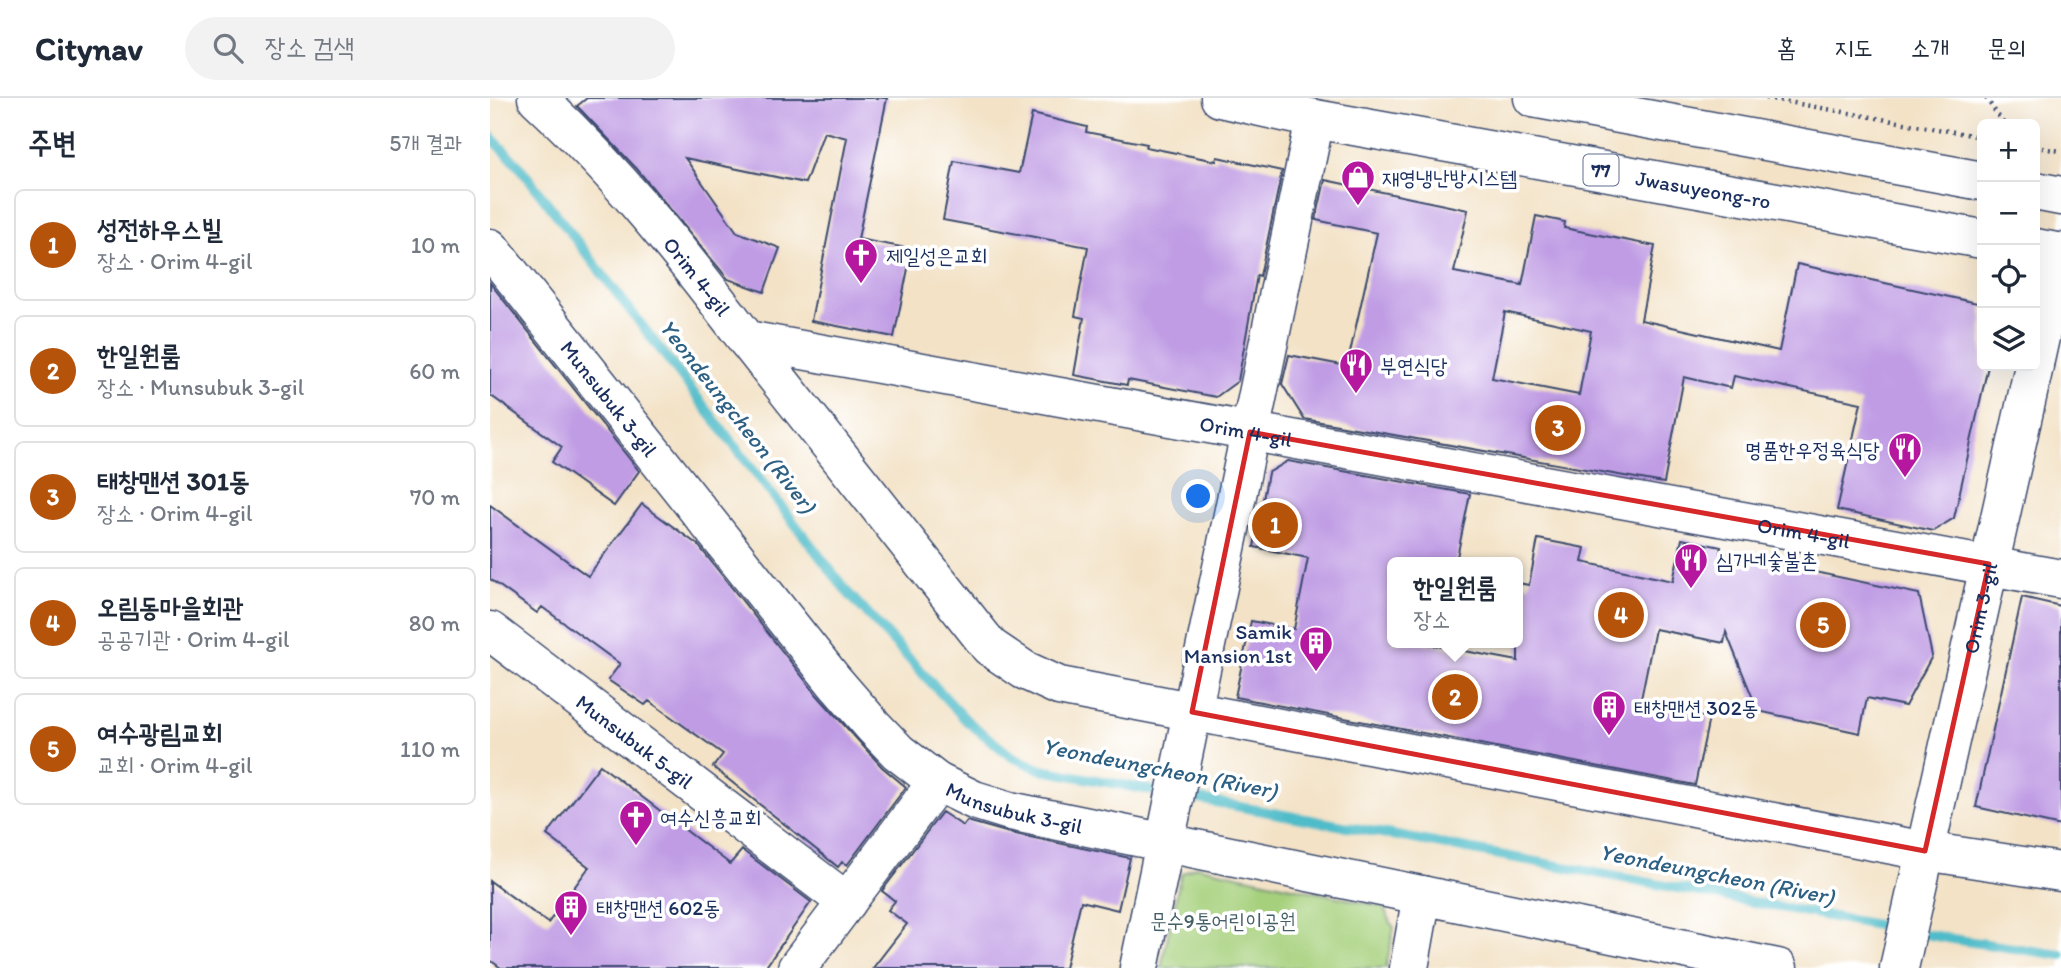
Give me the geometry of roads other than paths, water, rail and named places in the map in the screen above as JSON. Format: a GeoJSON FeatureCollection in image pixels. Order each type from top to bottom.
{"type":"FeatureCollection","features":[{"type":"Feature","properties":{"kind":"street","name":"Orim 4-gil"},"geometry":{"type":"LineString","coordinates":[[537,98],[570,129],[676,246],[747,340],[2061,579]]}},
{"type":"Feature","properties":{"kind":"street","name":"Jwasuyeong-ro"},"geometry":{"type":"LineString","coordinates":[[1220,98],[1315,119],[1977,238]]}},
{"type":"Feature","properties":{"kind":"street"},"geometry":{"type":"LineString","coordinates":[[1533,98],[1977,180]]}},
{"type":"Feature","properties":{"kind":"street"},"geometry":{"type":"LineString","coordinates":[[1139,968],[1315,119]]}},
{"type":"Feature","properties":{"kind":"street"},"geometry":{"type":"LineString","coordinates":[[2040,192],[2061,196]]}},
{"type":"Feature","properties":{"kind":"street"},"geometry":{"type":"LineString","coordinates":[[2040,328],[2052,251]]}},
{"type":"Feature","properties":{"kind":"street","name":"Munsubuk 3-gil"},"geometry":{"type":"LineString","coordinates":[[492,256],[840,688],[898,752],[937,782],[974,800],[1010,811],[1422,895],[1666,957],[1778,968]]}},
{"type":"Feature","properties":{"kind":"street"},"geometry":{"type":"LineString","coordinates":[[747,340],[990,647],[1024,670],[1059,686],[1925,851],[2061,872]]}},
{"type":"Feature","properties":{"kind":"street","name":"Orim 3-gil"},"geometry":{"type":"LineString","coordinates":[[1899,968],[2033,371]]}},
{"type":"Feature","properties":{"kind":"street","name":"Munsubuk 5-gil"},"geometry":{"type":"LineString","coordinates":[[490,631],[847,902]]}},
{"type":"Feature","properties":{"kind":"street"},"geometry":{"type":"LineString","coordinates":[[797,968],[937,782]]}},
{"type":"Feature","properties":{"kind":"street"},"geometry":{"type":"LineString","coordinates":[[1409,968],[1422,895]]}},
{"type":"Feature","properties":{"kind":"waterway","name":"Yeondeungcheon (River)"},"geometry":{"type":"LineString","coordinates":[[490,136],[519,166],[848,593],[967,721],[1012,757],[1042,770],[1952,939],[2061,955]]}},
{"type":"Feature","properties":{"kind":"place","name":"재영냉난방시스템"},"geometry":{"type":"Point","coordinates":[1358,207]}},
{"type":"Feature","properties":{"kind":"place","name":"제일성은교회"},"geometry":{"type":"Point","coordinates":[861,285]}},
{"type":"Feature","properties":{"kind":"place","name":"부연식당"},"geometry":{"type":"Point","coordinates":[1356,395]}},
{"type":"Feature","properties":{"kind":"place","name":"태창맨션 301동"},"geometry":{"type":"Point","coordinates":[1558,428]}},
{"type":"Feature","properties":{"kind":"place","name":"명품한우정육식당"},"geometry":{"type":"Point","coordinates":[1905,479]}},
{"type":"Feature","properties":{"kind":"place","name":"성전하우스빌"},"geometry":{"type":"Point","coordinates":[1275,525]}},
{"type":"Feature","properties":{"kind":"place","name":"심가네숯불촌"},"geometry":{"type":"Point","coordinates":[1691,590]}},
{"type":"Feature","properties":{"kind":"place","name":"오림동마을회관"},"geometry":{"type":"Point","coordinates":[1621,615]}},
{"type":"Feature","properties":{"kind":"place","name":"여수광림교회"},"geometry":{"type":"Point","coordinates":[1823,625]}},
{"type":"Feature","properties":{"kind":"place","name":"Samik Mansion 1st"},"geometry":{"type":"Point","coordinates":[1316,673]}},
{"type":"Feature","properties":{"kind":"place","name":"한일원룸"},"geometry":{"type":"Point","coordinates":[1455,697]}},
{"type":"Feature","properties":{"kind":"place","name":"태창맨션 302동"},"geometry":{"type":"Point","coordinates":[1609,737]}},
{"type":"Feature","properties":{"kind":"place","name":"여수신흥교회"},"geometry":{"type":"Point","coordinates":[636,847]}},
{"type":"Feature","properties":{"kind":"place","name":"태창맨션 602동"},"geometry":{"type":"Point","coordinates":[571,937]}},
{"type":"Feature","properties":{"kind":"park label","name":"문수9통어린이공원"},"geometry":{"type":"Point","coordinates":[1223,920]}}]}
